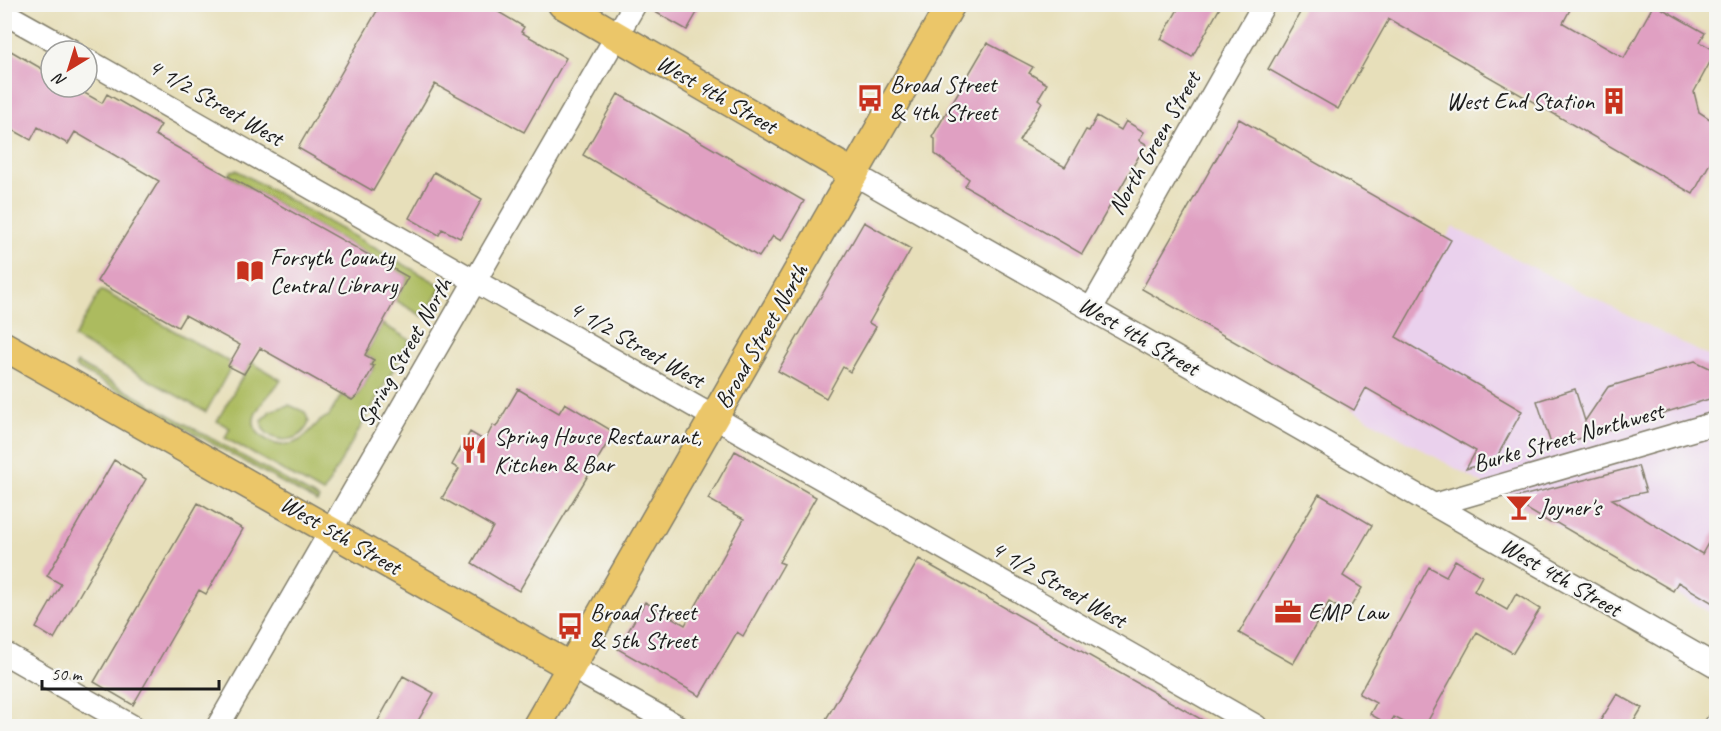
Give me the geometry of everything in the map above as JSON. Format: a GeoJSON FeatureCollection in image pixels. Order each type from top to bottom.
{"type":"FeatureCollection","features":[{"type":"Feature","properties":{"kind":"main road","name":"West 4th Street"},"geometry":{"type":"LineString","coordinates":[[562,4],[854,174]]}},
{"type":"Feature","properties":{"kind":"main road","name":"Broad Street North"},"geometry":{"type":"LineString","coordinates":[[537,726],[951,4]]}},
{"type":"Feature","properties":{"kind":"main road","name":"West 5th Street"},"geometry":{"type":"LineString","coordinates":[[4,346],[331,529],[571,667]]}},
{"type":"Feature","properties":{"kind":"street","name":"Spring Street North"},"geometry":{"type":"LineString","coordinates":[[218,726],[635,4]]}},
{"type":"Feature","properties":{"kind":"street","name":"North Green Street"},"geometry":{"type":"LineString","coordinates":[[1091,309],[1264,4]]}},
{"type":"Feature","properties":{"kind":"street"},"geometry":{"type":"LineString","coordinates":[[4,13],[51,39]]}},
{"type":"Feature","properties":{"kind":"street","name":"4 1/2 Street West"},"geometry":{"type":"LineString","coordinates":[[99,67],[1256,726]]}},
{"type":"Feature","properties":{"kind":"street","name":"West 4th Street"},"geometry":{"type":"LineString","coordinates":[[854,174],[1716,666]]}},
{"type":"Feature","properties":{"kind":"street","name":"Burke Street Northwest"},"geometry":{"type":"LineString","coordinates":[[1434,505],[1716,423]]}},
{"type":"Feature","properties":{"kind":"street"},"geometry":{"type":"LineString","coordinates":[[4,652],[132,726]]}},
{"type":"Feature","properties":{"kind":"street","name":"West 5th Street"},"geometry":{"type":"LineString","coordinates":[[571,667],[677,726]]}},
{"type":"Feature","properties":{"kind":"shaded area"},"geometry":{"type":"Polygon","coordinates":[[[1453,227],[1716,360],[1716,616],[1342,404],[1453,227]]]}},
{"type":"Feature","properties":{"kind":"green space"},"geometry":{"type":"Polygon","coordinates":[[[236,170],[442,286],[424,317],[395,300],[408,277],[228,176],[231,171],[236,170]]]}},
{"type":"Feature","properties":{"kind":"green space"},"geometry":{"type":"Polygon","coordinates":[[[101,290],[230,362],[231,367],[206,412],[74,338],[101,290]]]}},
{"type":"Feature","properties":{"kind":"green space"},"geometry":{"type":"Polygon","coordinates":[[[382,324],[410,340],[323,493],[225,438],[230,428],[217,421],[251,362],[281,380],[258,408],[254,425],[258,433],[267,440],[278,445],[290,444],[303,438],[320,421],[329,416],[342,394],[352,400],[357,396],[374,367],[371,365],[374,360],[365,355],[382,324]]]}},
{"type":"Feature","properties":{"kind":"green space"},"geometry":{"type":"Polygon","coordinates":[[[77,363],[319,499],[317,502],[75,367],[77,363]]]}},
{"type":"Feature","properties":{"kind":"green space"},"geometry":{"type":"Polygon","coordinates":[[[289,405],[305,412],[309,422],[306,429],[295,437],[282,440],[275,438],[263,429],[262,421],[270,411],[289,405]]]}},
{"type":"Feature","properties":{"kind":"building"},"geometry":{"type":"Polygon","coordinates":[[[381,4],[485,4],[524,27],[521,32],[566,58],[524,132],[435,84],[373,191],[298,148],[381,4]]]}},
{"type":"Feature","properties":{"kind":"building"},"geometry":{"type":"Polygon","coordinates":[[[648,4],[702,4],[687,30],[648,8],[648,4]]]}},
{"type":"Feature","properties":{"kind":"building"},"geometry":{"type":"Polygon","coordinates":[[[1181,4],[1222,4],[1192,57],[1161,39],[1181,4]]]}},
{"type":"Feature","properties":{"kind":"building","name":"West End Station"},"geometry":{"type":"Polygon","coordinates":[[[1305,4],[1573,4],[1563,23],[1624,58],[1654,4],[1705,33],[1700,42],[1716,51],[1694,92],[1699,112],[1716,123],[1716,152],[1693,194],[1389,19],[1338,109],[1268,69],[1305,4]]]}},
{"type":"Feature","properties":{"kind":"building"},"geometry":{"type":"Polygon","coordinates":[[[987,43],[1033,67],[1029,73],[1047,84],[1038,99],[1042,102],[1019,141],[1065,167],[1086,130],[1089,131],[1097,116],[1121,130],[1126,121],[1144,132],[1139,140],[1146,144],[1082,254],[965,186],[969,179],[935,154],[935,139],[932,137],[987,43]]]}},
{"type":"Feature","properties":{"kind":"building","name":"Forsyth County Central Library"},"geometry":{"type":"Polygon","coordinates":[[[4,47],[39,67],[39,99],[95,99],[102,103],[107,94],[161,125],[155,135],[408,277],[365,355],[374,360],[371,365],[374,366],[357,396],[352,400],[260,348],[244,374],[228,366],[240,345],[185,315],[178,327],[97,281],[159,181],[75,132],[68,144],[38,127],[31,140],[4,125],[4,47]]]}},
{"type":"Feature","properties":{"kind":"building"},"geometry":{"type":"Polygon","coordinates":[[[618,94],[804,201],[781,241],[773,236],[759,257],[583,155],[618,94]]]}},
{"type":"Feature","properties":{"kind":"building"},"geometry":{"type":"Polygon","coordinates":[[[1239,119],[1451,240],[1396,337],[1522,411],[1495,460],[1466,469],[1476,451],[1366,388],[1354,410],[1142,289],[1239,119]]]}},
{"type":"Feature","properties":{"kind":"building"},"geometry":{"type":"Polygon","coordinates":[[[434,172],[482,199],[460,238],[442,229],[439,235],[409,218],[434,172]]]}},
{"type":"Feature","properties":{"kind":"building"},"geometry":{"type":"Polygon","coordinates":[[[864,222],[911,249],[869,323],[876,327],[850,372],[843,367],[826,398],[778,371],[864,222]]]}},
{"type":"Feature","properties":{"kind":"building"},"geometry":{"type":"Polygon","coordinates":[[[1695,361],[1716,371],[1716,397],[1552,447],[1537,401],[1575,389],[1585,421],[1608,387],[1695,361]]]}},
{"type":"Feature","properties":{"kind":"building"},"geometry":{"type":"Polygon","coordinates":[[[518,389],[559,413],[565,403],[614,432],[519,591],[472,563],[493,527],[442,498],[459,469],[452,465],[470,432],[485,441],[493,425],[496,427],[518,389]]]}},
{"type":"Feature","properties":{"kind":"building"},"geometry":{"type":"Polygon","coordinates":[[[735,451],[816,497],[779,562],[784,564],[743,636],[737,632],[700,696],[618,649],[645,602],[685,625],[744,519],[708,499],[735,451]]]}},
{"type":"Feature","properties":{"kind":"building"},"geometry":{"type":"Polygon","coordinates":[[[114,460],[146,479],[54,639],[36,628],[61,584],[47,576],[114,460]]]}},
{"type":"Feature","properties":{"kind":"building"},"geometry":{"type":"Polygon","coordinates":[[[1638,466],[1646,492],[1612,499],[1702,554],[1716,529],[1716,605],[1678,582],[1673,591],[1555,522],[1550,523],[1510,499],[1638,466]]]}},
{"type":"Feature","properties":{"kind":"building"},"geometry":{"type":"Polygon","coordinates":[[[1319,494],[1372,525],[1343,576],[1362,588],[1347,613],[1329,602],[1293,664],[1239,633],[1319,494]]]}},
{"type":"Feature","properties":{"kind":"building"},"geometry":{"type":"Polygon","coordinates":[[[198,503],[243,529],[206,594],[199,590],[133,705],[94,682],[198,503]]]}},
{"type":"Feature","properties":{"kind":"building"},"geometry":{"type":"Polygon","coordinates":[[[919,559],[1213,726],[822,726],[919,559]]]}},
{"type":"Feature","properties":{"kind":"building"},"geometry":{"type":"Polygon","coordinates":[[[1455,560],[1482,576],[1474,591],[1507,610],[1516,594],[1540,609],[1513,653],[1477,632],[1425,726],[1411,726],[1394,717],[1389,725],[1370,714],[1376,703],[1359,694],[1429,567],[1446,576],[1455,560]]]}},
{"type":"Feature","properties":{"kind":"building"},"geometry":{"type":"Polygon","coordinates":[[[403,676],[434,693],[415,726],[375,726],[403,676]]]}},
{"type":"Feature","properties":{"kind":"building"},"geometry":{"type":"Polygon","coordinates":[[[1617,694],[1642,708],[1631,726],[1597,726],[1617,694]]]}},
{"type":"Feature","properties":{"kind":"place","name":"Broad Street & 4th Street"},"geometry":{"type":"Point","coordinates":[870,98]}},
{"type":"Feature","properties":{"kind":"place","name":"West End Station"},"geometry":{"type":"Point","coordinates":[1614,101]}},
{"type":"Feature","properties":{"kind":"place","name":"Forsyth County Central Library"},"geometry":{"type":"Point","coordinates":[250,271]}},
{"type":"Feature","properties":{"kind":"place","name":"Spring House Restaurant, Kitchen & Bar"},"geometry":{"type":"Point","coordinates":[474,450]}},
{"type":"Feature","properties":{"kind":"place","name":"Joyner's"},"geometry":{"type":"Point","coordinates":[1519,507]}},
{"type":"Feature","properties":{"kind":"place","name":"EMP Law"},"geometry":{"type":"Point","coordinates":[1288,612]}},
{"type":"Feature","properties":{"kind":"place","name":"Broad Street & 5th Street"},"geometry":{"type":"Point","coordinates":[570,626]}}]}
